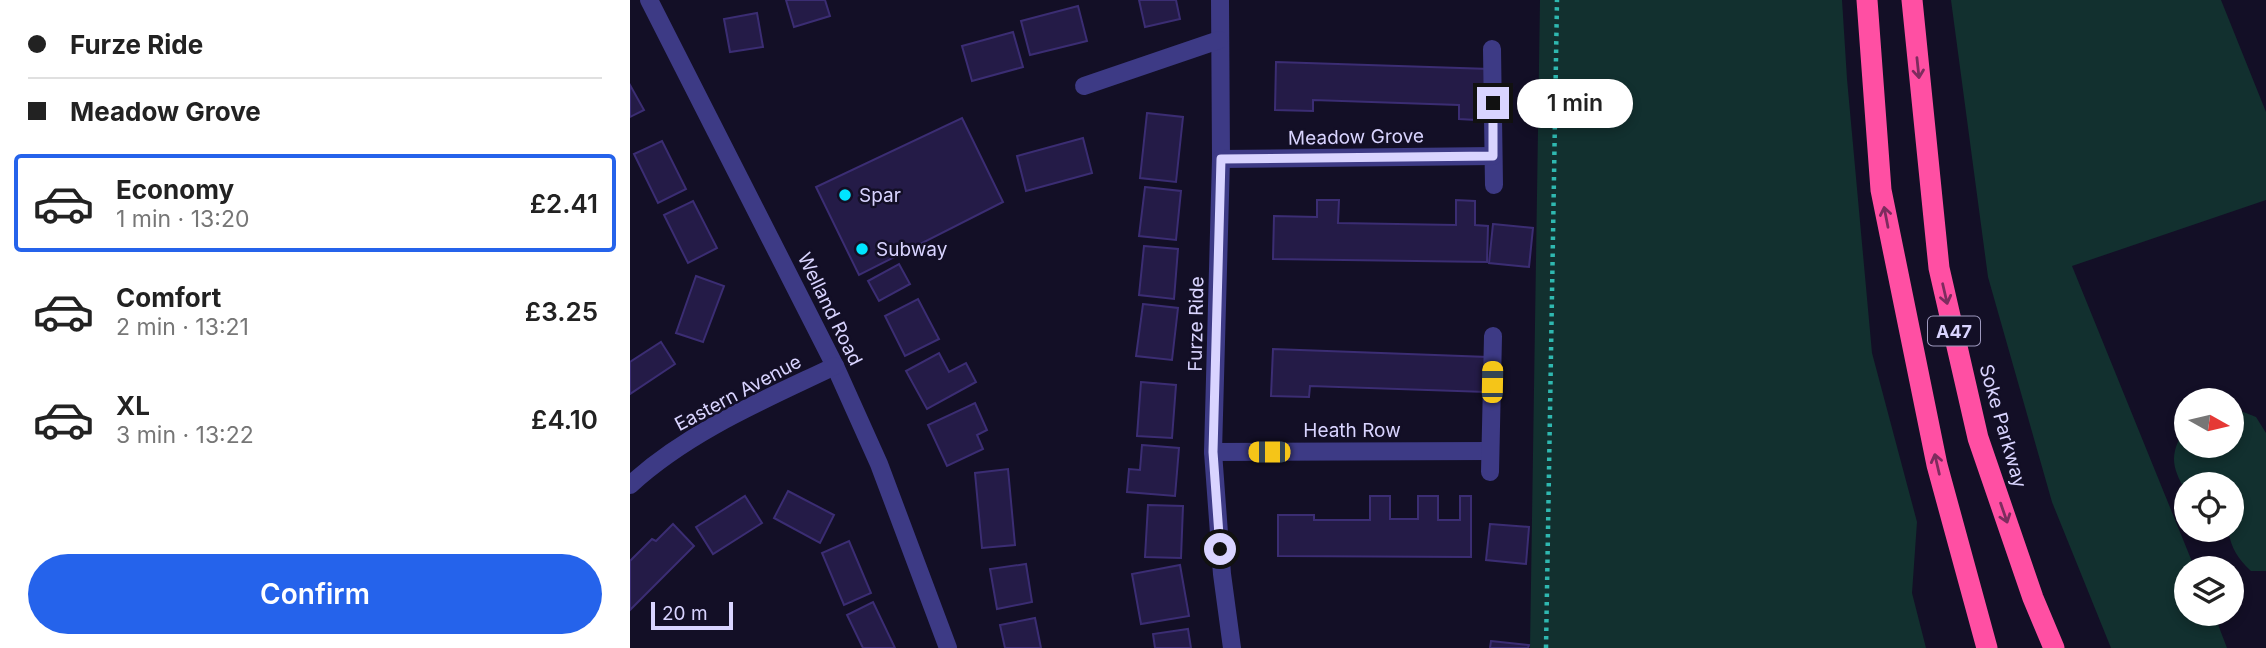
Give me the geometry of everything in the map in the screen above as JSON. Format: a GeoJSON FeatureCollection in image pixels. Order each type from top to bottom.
{"type":"FeatureCollection","features":[{"type":"Feature","properties":{"kind":"highway","name":"A47"},"geometry":{"type":"LineString","coordinates":[[1867,0],[1881,190],[1937,465],[1987,648]]}},
{"type":"Feature","properties":{"kind":"highway","name":"Soke Parkway"},"geometry":{"type":"LineString","coordinates":[[1912,0],[1939,268],[1978,438],[2054,648]]}},
{"type":"Feature","properties":{"kind":"street","name":"Welland Road"},"geometry":{"type":"LineString","coordinates":[[649,0],[835,366],[879,464],[948,648]]}},
{"type":"Feature","properties":{"kind":"street","name":"Furze Ride"},"geometry":{"type":"LineString","coordinates":[[1220,0],[1221,159],[1213,452],[1222,573],[1232,648]]}},
{"type":"Feature","properties":{"kind":"street"},"geometry":{"type":"LineString","coordinates":[[1084,86],[1219,40]]}},
{"type":"Feature","properties":{"kind":"street"},"geometry":{"type":"LineString","coordinates":[[1492,49],[1494,184]]}},
{"type":"Feature","properties":{"kind":"street","name":"Meadow Grove"},"geometry":{"type":"LineString","coordinates":[[1221,159],[1493,156]]}},
{"type":"Feature","properties":{"kind":"street"},"geometry":{"type":"LineString","coordinates":[[1490,472],[1493,336]]}},
{"type":"Feature","properties":{"kind":"street","name":"Eastern Avenue"},"geometry":{"type":"LineString","coordinates":[[630,485],[652,466],[717,423],[835,366]]}},
{"type":"Feature","properties":{"kind":"street","name":"Heath Row"},"geometry":{"type":"LineString","coordinates":[[1213,452],[1490,451]]}},
{"type":"Feature","properties":{"kind":"path"},"geometry":{"type":"LineString","coordinates":[[1546,648],[1557,0]]}},
{"type":"Feature","properties":{"kind":"green space"},"geometry":{"type":"Polygon","coordinates":[[[1540,0],[1842,0],[1872,353],[1917,522],[1912,593],[1926,648],[1530,648],[1540,0]]]}},
{"type":"Feature","properties":{"kind":"green space"},"geometry":{"type":"Polygon","coordinates":[[[1951,0],[2221,0],[2266,112],[2266,200],[2072,266],[2174,517],[2174,542],[2184,542],[2190,556],[2174,556],[2174,626],[2219,626],[2227,648],[2111,648],[2052,502],[1988,277],[1951,0]]]}},
{"type":"Feature","properties":{"kind":"green space"},"geometry":{"type":"Polygon","coordinates":[[[2244,412],[2256,417],[2266,433],[2266,571],[2251,571],[2244,563],[2244,556],[2238,556],[2231,542],[2244,542],[2244,472],[2176,472],[2174,459],[2244,458],[2244,412]]]}},
{"type":"Feature","properties":{"kind":"building"},"geometry":{"type":"Polygon","coordinates":[[[786,0],[825,0],[830,16],[794,27],[786,0]]]}},
{"type":"Feature","properties":{"kind":"building"},"geometry":{"type":"Polygon","coordinates":[[[1139,0],[1176,0],[1180,19],[1145,27],[1139,0]]]}},
{"type":"Feature","properties":{"kind":"building"},"geometry":{"type":"Polygon","coordinates":[[[1078,6],[1087,41],[1030,55],[1021,21],[1078,6]]]}},
{"type":"Feature","properties":{"kind":"building"},"geometry":{"type":"Polygon","coordinates":[[[757,13],[763,47],[730,52],[724,19],[757,13]]]}},
{"type":"Feature","properties":{"kind":"building"},"geometry":{"type":"Polygon","coordinates":[[[1013,32],[1023,67],[972,81],[962,46],[1013,32]]]}},
{"type":"Feature","properties":{"kind":"building"},"geometry":{"type":"Polygon","coordinates":[[[1276,62],[1490,69],[1489,104],[1476,104],[1476,120],[1459,119],[1459,105],[1313,100],[1313,111],[1275,110],[1276,62]]]}},
{"type":"Feature","properties":{"kind":"building"},"geometry":{"type":"Polygon","coordinates":[[[630,85],[644,110],[630,117],[630,85]]]}},
{"type":"Feature","properties":{"kind":"building"},"geometry":{"type":"Polygon","coordinates":[[[1147,113],[1183,117],[1176,182],[1140,178],[1147,113]]]}},
{"type":"Feature","properties":{"kind":"building"},"geometry":{"type":"Polygon","coordinates":[[[962,118],[1003,202],[859,275],[816,187],[962,118]]]}},
{"type":"Feature","properties":{"kind":"building"},"geometry":{"type":"Polygon","coordinates":[[[1083,138],[1092,173],[1026,191],[1017,156],[1083,138]]]}},
{"type":"Feature","properties":{"kind":"building"},"geometry":{"type":"Polygon","coordinates":[[[662,141],[686,189],[658,203],[634,154],[662,141]]]}},
{"type":"Feature","properties":{"kind":"building"},"geometry":{"type":"Polygon","coordinates":[[[1145,187],[1181,191],[1176,240],[1139,236],[1145,187]]]}},
{"type":"Feature","properties":{"kind":"building"},"geometry":{"type":"Polygon","coordinates":[[[1317,200],[1339,200],[1338,223],[1456,225],[1456,200],[1475,201],[1475,225],[1488,226],[1487,262],[1273,259],[1274,216],[1317,217],[1317,200]]]}},
{"type":"Feature","properties":{"kind":"building"},"geometry":{"type":"Polygon","coordinates":[[[693,201],[717,248],[688,263],[664,215],[693,201]]]}},
{"type":"Feature","properties":{"kind":"building"},"geometry":{"type":"Polygon","coordinates":[[[1493,224],[1533,228],[1529,267],[1489,263],[1493,224]]]}},
{"type":"Feature","properties":{"kind":"building"},"geometry":{"type":"Polygon","coordinates":[[[1144,246],[1178,249],[1174,299],[1139,295],[1144,246]]]}},
{"type":"Feature","properties":{"kind":"building"},"geometry":{"type":"Polygon","coordinates":[[[899,264],[910,284],[879,301],[868,281],[899,264]]]}},
{"type":"Feature","properties":{"kind":"building"},"geometry":{"type":"Polygon","coordinates":[[[696,276],[724,286],[703,342],[676,333],[696,276]]]}},
{"type":"Feature","properties":{"kind":"building"},"geometry":{"type":"Polygon","coordinates":[[[918,299],[939,339],[905,356],[885,316],[918,299]]]}},
{"type":"Feature","properties":{"kind":"building"},"geometry":{"type":"Polygon","coordinates":[[[1143,304],[1178,308],[1172,360],[1136,356],[1143,304]]]}},
{"type":"Feature","properties":{"kind":"building"},"geometry":{"type":"Polygon","coordinates":[[[661,342],[675,364],[630,394],[630,362],[661,342]]]}},
{"type":"Feature","properties":{"kind":"building"},"geometry":{"type":"Polygon","coordinates":[[[1273,349],[1488,357],[1486,392],[1310,386],[1309,397],[1271,396],[1273,349]]]}},
{"type":"Feature","properties":{"kind":"building"},"geometry":{"type":"Polygon","coordinates":[[[939,353],[949,372],[966,363],[976,382],[927,409],[906,371],[939,353]]]}},
{"type":"Feature","properties":{"kind":"building"},"geometry":{"type":"Polygon","coordinates":[[[1141,382],[1176,385],[1172,438],[1137,436],[1141,382]]]}},
{"type":"Feature","properties":{"kind":"building"},"geometry":{"type":"Polygon","coordinates":[[[975,403],[987,430],[977,435],[983,449],[947,466],[928,425],[975,403]]]}},
{"type":"Feature","properties":{"kind":"building"},"geometry":{"type":"Polygon","coordinates":[[[1142,445],[1179,448],[1175,496],[1127,492],[1129,469],[1140,470],[1142,445]]]}},
{"type":"Feature","properties":{"kind":"building"},"geometry":{"type":"Polygon","coordinates":[[[1008,469],[1015,545],[982,548],[975,473],[1008,469]]]}},
{"type":"Feature","properties":{"kind":"building"},"geometry":{"type":"Polygon","coordinates":[[[788,491],[834,515],[820,543],[774,518],[788,491]]]}},
{"type":"Feature","properties":{"kind":"building"},"geometry":{"type":"Polygon","coordinates":[[[745,496],[762,523],[713,554],[696,527],[745,496]]]}},
{"type":"Feature","properties":{"kind":"building"},"geometry":{"type":"Polygon","coordinates":[[[1370,496],[1390,496],[1390,519],[1418,519],[1418,496],[1438,496],[1438,520],[1460,520],[1460,496],[1471,496],[1471,557],[1278,556],[1278,515],[1314,515],[1314,520],[1370,520],[1370,496]]]}},
{"type":"Feature","properties":{"kind":"building"},"geometry":{"type":"Polygon","coordinates":[[[1148,505],[1183,506],[1181,558],[1145,557],[1148,505]]]}},
{"type":"Feature","properties":{"kind":"building"},"geometry":{"type":"Polygon","coordinates":[[[673,524],[694,546],[630,610],[630,561],[652,539],[656,541],[673,524]]]}},
{"type":"Feature","properties":{"kind":"building"},"geometry":{"type":"Polygon","coordinates":[[[1490,524],[1529,527],[1526,564],[1486,560],[1490,524]]]}},
{"type":"Feature","properties":{"kind":"building"},"geometry":{"type":"Polygon","coordinates":[[[849,541],[871,593],[844,605],[822,553],[849,541]]]}},
{"type":"Feature","properties":{"kind":"building"},"geometry":{"type":"Polygon","coordinates":[[[1026,564],[1032,602],[997,609],[990,569],[1026,564]]]}},
{"type":"Feature","properties":{"kind":"building"},"geometry":{"type":"Polygon","coordinates":[[[1180,565],[1189,616],[1141,624],[1132,574],[1180,565]]]}},
{"type":"Feature","properties":{"kind":"building"},"geometry":{"type":"Polygon","coordinates":[[[873,602],[895,648],[863,648],[847,615],[873,602]]]}},
{"type":"Feature","properties":{"kind":"building"},"geometry":{"type":"Polygon","coordinates":[[[1035,618],[1041,648],[1005,648],[1000,625],[1035,618]]]}},
{"type":"Feature","properties":{"kind":"building"},"geometry":{"type":"Polygon","coordinates":[[[1188,629],[1191,648],[1155,648],[1153,634],[1188,629]]]}},
{"type":"Feature","properties":{"kind":"building"},"geometry":{"type":"Polygon","coordinates":[[[1491,641],[1529,645],[1528,648],[1490,648],[1491,641]]]}},
{"type":"Feature","properties":{"kind":"place","name":"Spar"},"geometry":{"type":"Point","coordinates":[845,195]}},
{"type":"Feature","properties":{"kind":"place","name":"Subway"},"geometry":{"type":"Point","coordinates":[862,249]}},
{"type":"Feature","properties":{"kind":"route"},"geometry":{"type":"LineString","coordinates":[[1220,549],[1213,452],[1221,159],[1493,156],[1493,103]]}}]}
